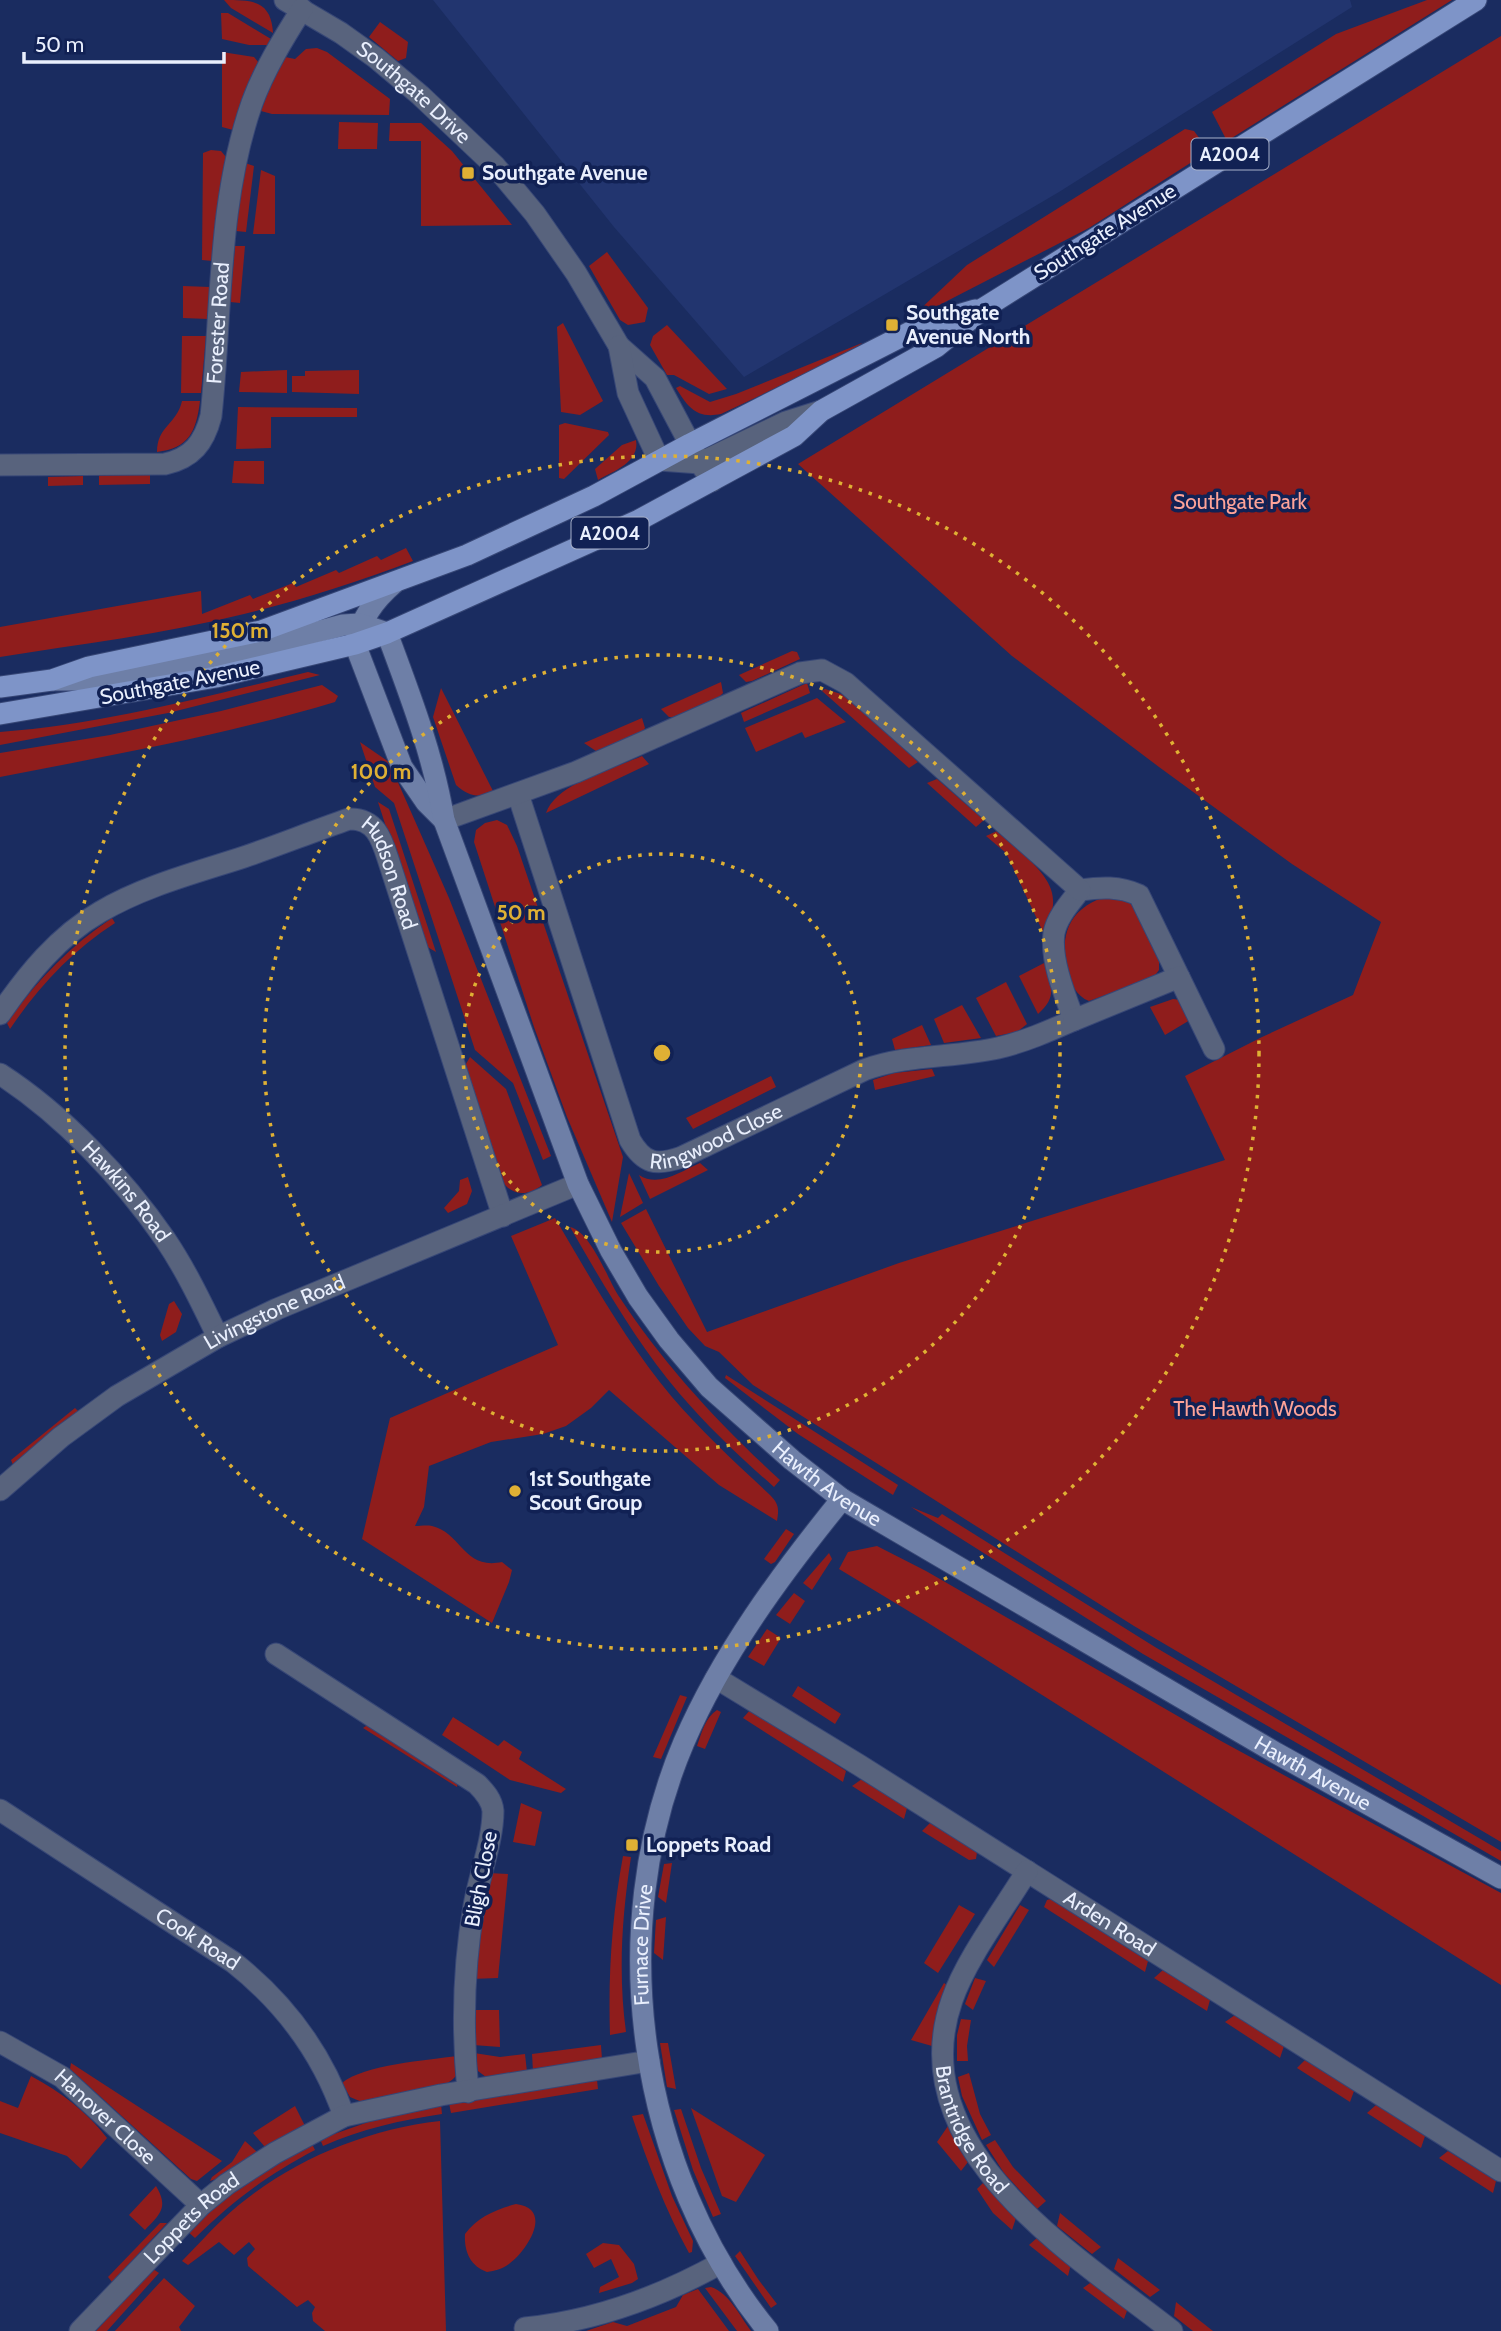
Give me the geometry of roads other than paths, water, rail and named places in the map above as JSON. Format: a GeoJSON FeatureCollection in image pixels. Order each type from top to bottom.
{"type":"FeatureCollection","features":[{"type":"Feature","properties":{"kind":"main road","name":"Southgate Avenue"},"geometry":{"type":"LineString","coordinates":[[0,714],[216,677],[357,634],[387,633],[639,520],[706,472],[794,436],[821,411],[936,347],[984,308],[1475,0]]}},
{"type":"Feature","properties":{"kind":"main road","name":"Southgate Avenue"},"geometry":{"type":"LineString","coordinates":[[0,688],[52,680],[89,667],[261,631],[395,583],[498,542],[594,496],[924,325],[984,308]]}},
{"type":"Feature","properties":{"kind":"street","name":"Southgate Drive"},"geometry":{"type":"LineString","coordinates":[[293,4],[376,58],[420,95],[495,166],[535,214],[576,273],[619,346],[655,378],[706,472]]}},
{"type":"Feature","properties":{"kind":"street","name":"Forester Road"},"geometry":{"type":"LineString","coordinates":[[0,466],[165,464],[185,458],[201,444],[211,416],[234,165],[253,102],[282,41],[293,4]]}},
{"type":"Feature","properties":{"kind":"street","name":"Southgate Drive"},"geometry":{"type":"LineString","coordinates":[[619,346],[628,393],[659,460]]}},
{"type":"Feature","properties":{"kind":"street"},"geometry":{"type":"LineString","coordinates":[[659,460],[706,472]]}},
{"type":"Feature","properties":{"kind":"street"},"geometry":{"type":"LineString","coordinates":[[52,680],[92,680],[190,664],[277,644],[311,633],[357,634],[375,600],[395,583]]}},
{"type":"Feature","properties":{"kind":"street","name":"Hawth Avenue"},"geometry":{"type":"LineString","coordinates":[[387,633],[425,736],[444,820],[578,1184],[611,1251],[638,1297],[668,1340],[709,1387],[792,1460],[842,1499],[1276,1753],[1501,1878]]}},
{"type":"Feature","properties":{"kind":"street","name":"Hawth Avenue"},"geometry":{"type":"LineString","coordinates":[[357,634],[402,767],[426,802],[444,820]]}},
{"type":"Feature","properties":{"kind":"street"},"geometry":{"type":"LineString","coordinates":[[444,820],[518,794],[631,748],[800,673],[822,670],[846,682],[1080,890]]}},
{"type":"Feature","properties":{"kind":"street","name":"Ringwood Close"},"geometry":{"type":"LineString","coordinates":[[518,794],[630,1140],[636,1150],[650,1161],[665,1163],[682,1157],[864,1070],[889,1061],[998,1048],[1034,1038],[1179,977]]}},
{"type":"Feature","properties":{"kind":"street","name":"Hudson Road"},"geometry":{"type":"LineString","coordinates":[[0,1014],[43,957],[98,912],[169,881],[349,819],[362,818],[373,826],[391,868],[503,1216]]}},
{"type":"Feature","properties":{"kind":"street"},"geometry":{"type":"LineString","coordinates":[[1074,1020],[1057,971],[1054,934],[1065,908],[1080,890],[1100,887],[1125,888],[1139,895],[1213,1049]]}},
{"type":"Feature","properties":{"kind":"street","name":"Hawkins Road"},"geometry":{"type":"LineString","coordinates":[[0,1074],[71,1132],[136,1201],[166,1240],[218,1337]]}},
{"type":"Feature","properties":{"kind":"street","name":"Livingstone Road"},"geometry":{"type":"LineString","coordinates":[[0,1490],[61,1437],[117,1396],[218,1337],[277,1309],[578,1184]]}},
{"type":"Feature","properties":{"kind":"street","name":"Furnace Drive"},"geometry":{"type":"LineString","coordinates":[[768,2331],[720,2263],[695,2213],[658,2111],[642,2000],[645,1889],[665,1795],[683,1745],[716,1678],[753,1618],[842,1499]]}},
{"type":"Feature","properties":{"kind":"street","name":"Bligh Close"},"geometry":{"type":"LineString","coordinates":[[276,1654],[477,1784],[490,1799],[492,1818],[474,1905],[464,1989],[464,2050],[468,2092]]}},
{"type":"Feature","properties":{"kind":"street","name":"Arden Road"},"geometry":{"type":"LineString","coordinates":[[716,1678],[1501,2171]]}},
{"type":"Feature","properties":{"kind":"street","name":"Cook Road"},"geometry":{"type":"LineString","coordinates":[[0,1810],[233,1962],[258,1982],[295,2021],[311,2044],[334,2086],[344,2116]]}},
{"type":"Feature","properties":{"kind":"street","name":"Brantridge Road"},"geometry":{"type":"LineString","coordinates":[[1027,1871],[963,1974],[952,2000],[941,2055],[948,2100],[981,2159],[1013,2201],[1037,2225],[1172,2331]]}},
{"type":"Feature","properties":{"kind":"street","name":"Hanover Close"},"geometry":{"type":"LineString","coordinates":[[0,2042],[62,2077],[201,2206]]}},
{"type":"Feature","properties":{"kind":"street","name":"Loppets Road"},"geometry":{"type":"LineString","coordinates":[[80,2331],[201,2206],[251,2167],[344,2116],[441,2095],[649,2062]]}},
{"type":"Feature","properties":{"kind":"street"},"geometry":{"type":"LineString","coordinates":[[525,2328],[557,2325],[608,2312],[694,2278],[720,2263]]}},
{"type":"Feature","properties":{"kind":"place","name":"Southgate Avenue"},"geometry":{"type":"Point","coordinates":[468,173]}},
{"type":"Feature","properties":{"kind":"place","name":"Southgate Avenue North"},"geometry":{"type":"Point","coordinates":[892,325]}},
{"type":"Feature","properties":{"kind":"place","name":"1st Southgate Scout Group"},"geometry":{"type":"Point","coordinates":[515,1491]}},
{"type":"Feature","properties":{"kind":"place","name":"Loppets Road"},"geometry":{"type":"Point","coordinates":[632,1845]}},
{"type":"Feature","properties":{"kind":"park label","name":"Southgate Park"},"geometry":{"type":"Point","coordinates":[1240,502]}},
{"type":"Feature","properties":{"kind":"park label","name":"The Hawth Woods"},"geometry":{"type":"Point","coordinates":[1255,1409]}}]}
